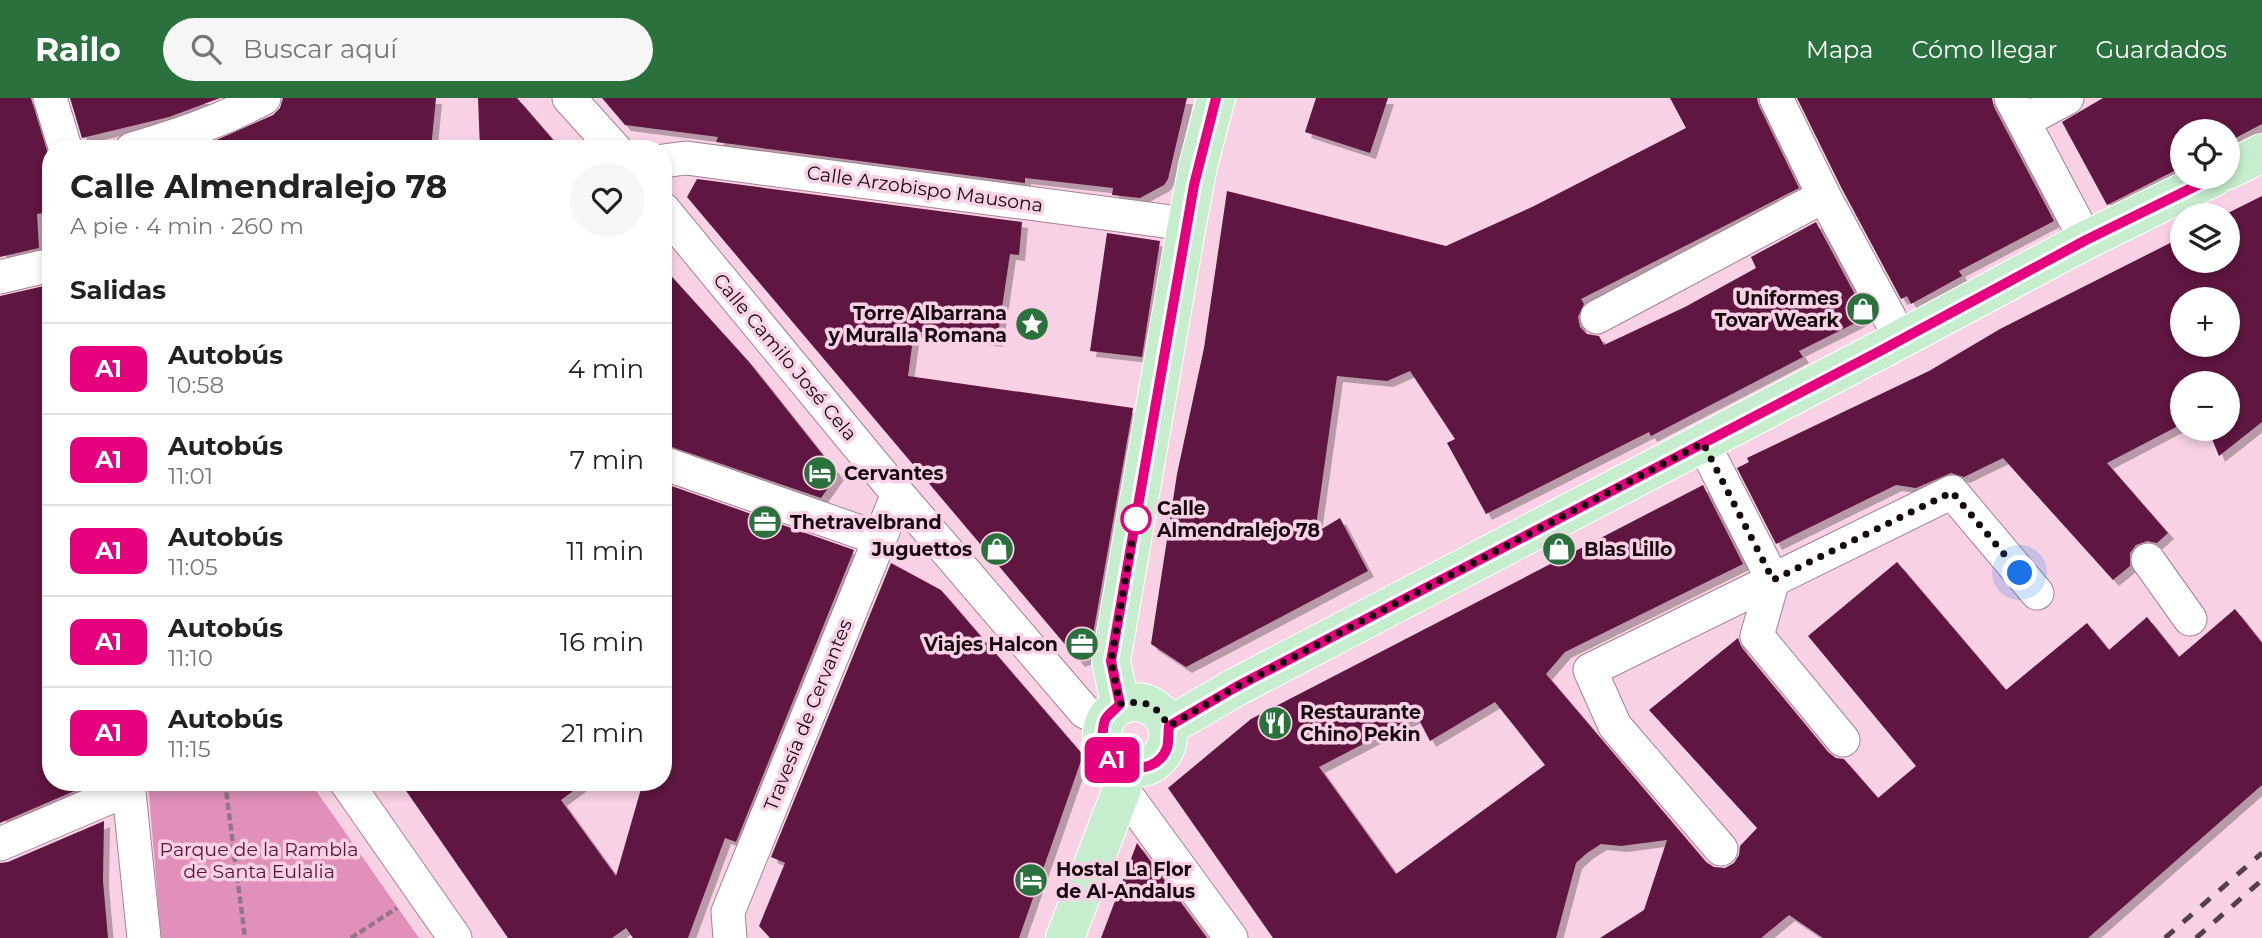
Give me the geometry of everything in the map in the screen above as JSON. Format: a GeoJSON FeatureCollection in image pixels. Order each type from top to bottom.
{"type":"FeatureCollection","features":[{"type":"Feature","properties":{"kind":"main road"},"geometry":{"type":"LineString","coordinates":[[1120,777],[1101,738],[1112,712],[1111,661],[1187,224],[1198,166],[1216,98]]}},
{"type":"Feature","properties":{"kind":"main road"},"geometry":{"type":"LineString","coordinates":[[2240,164],[2262,153]]}},
{"type":"Feature","properties":{"kind":"main road"},"geometry":{"type":"LineString","coordinates":[[1169,726],[1236,687],[2086,240],[2190,189]]}},
{"type":"Feature","properties":{"kind":"main road"},"geometry":{"type":"LineString","coordinates":[[1065,938],[1120,777],[1156,762],[1167,748],[1169,726],[1158,709],[1141,701],[1112,712]]}},
{"type":"Feature","properties":{"kind":"street"},"geometry":{"type":"LineString","coordinates":[[50,98],[63,140]]}},
{"type":"Feature","properties":{"kind":"street"},"geometry":{"type":"LineString","coordinates":[[163,140],[229,117],[264,98]]}},
{"type":"Feature","properties":{"kind":"street"},"geometry":{"type":"LineString","coordinates":[[569,98],[607,140]]}},
{"type":"Feature","properties":{"kind":"street"},"geometry":{"type":"LineString","coordinates":[[1776,98],[1824,196],[1901,339]]}},
{"type":"Feature","properties":{"kind":"street"},"geometry":{"type":"LineString","coordinates":[[2067,98],[2017,110],[2086,240]]}},
{"type":"Feature","properties":{"kind":"street","name":"Calle Arzobispo Mausona"},"geometry":{"type":"LineString","coordinates":[[672,160],[686,158],[1187,224]]}},
{"type":"Feature","properties":{"kind":"street"},"geometry":{"type":"LineString","coordinates":[[1597,317],[1824,196]]}},
{"type":"Feature","properties":{"kind":"street","name":"Calle Camilo José Cela"},"geometry":{"type":"LineString","coordinates":[[672,220],[898,494],[1085,712],[1112,712]]}},
{"type":"Feature","properties":{"kind":"street"},"geometry":{"type":"LineString","coordinates":[[0,276],[42,267]]}},
{"type":"Feature","properties":{"kind":"street"},"geometry":{"type":"LineString","coordinates":[[1703,443],[1773,580],[1757,636],[1843,740]]}},
{"type":"Feature","properties":{"kind":"street"},"geometry":{"type":"LineString","coordinates":[[672,466],[880,539]]}},
{"type":"Feature","properties":{"kind":"street"},"geometry":{"type":"LineString","coordinates":[[1721,849],[1615,726],[1590,670],[1952,492],[2037,593]]}},
{"type":"Feature","properties":{"kind":"street","name":"Travesía de Cervantes"},"geometry":{"type":"LineString","coordinates":[[730,938],[728,912],[898,494]]}},
{"type":"Feature","properties":{"kind":"street"},"geometry":{"type":"LineString","coordinates":[[2148,560],[2190,619]]}},
{"type":"Feature","properties":{"kind":"street"},"geometry":{"type":"LineString","coordinates":[[1120,777],[1231,938]]}},
{"type":"Feature","properties":{"kind":"street"},"geometry":{"type":"LineString","coordinates":[[0,844],[118,791]]}},
{"type":"Feature","properties":{"kind":"street"},"geometry":{"type":"LineString","coordinates":[[129,791],[144,938]]}},
{"type":"Feature","properties":{"kind":"street"},"geometry":{"type":"LineString","coordinates":[[352,791],[455,938]]}},
{"type":"Feature","properties":{"kind":"path"},"geometry":{"type":"LineString","coordinates":[[226,791],[245,938]]}},
{"type":"Feature","properties":{"kind":"green space","name":"Parque de la Rambla de Santa Eulalia"},"geometry":{"type":"Polygon","coordinates":[[[149,791],[316,791],[419,938],[161,938],[149,791]]]}},
{"type":"Feature","properties":{"kind":"building"},"geometry":{"type":"Polygon","coordinates":[[[0,98],[31,98],[44,140],[42,213],[37,214],[39,248],[0,257],[0,98]]]}},
{"type":"Feature","properties":{"kind":"building"},"geometry":{"type":"Polygon","coordinates":[[[70,98],[220,98],[169,117],[82,138],[70,98]]]}},
{"type":"Feature","properties":{"kind":"building"},"geometry":{"type":"Polygon","coordinates":[[[283,98],[436,98],[432,140],[216,140],[273,115],[280,108],[283,98]]]}},
{"type":"Feature","properties":{"kind":"building"},"geometry":{"type":"Polygon","coordinates":[[[478,98],[517,98],[553,140],[480,140],[478,98]]]}},
{"type":"Feature","properties":{"kind":"building"},"geometry":{"type":"Polygon","coordinates":[[[602,98],[1187,98],[1168,179],[1164,185],[1140,198],[1112,195],[1113,188],[1025,178],[1025,183],[716,142],[718,137],[625,125],[602,98]]]}},
{"type":"Feature","properties":{"kind":"building"},"geometry":{"type":"Polygon","coordinates":[[[1316,98],[1388,98],[1370,153],[1305,132],[1316,98]]]}},
{"type":"Feature","properties":{"kind":"building"},"geometry":{"type":"Polygon","coordinates":[[[1670,98],[1757,98],[1799,188],[1581,299],[1584,304],[1578,317],[1580,327],[1587,334],[1599,336],[1604,345],[1685,307],[1756,268],[1751,257],[1816,222],[1867,317],[1799,351],[1803,357],[1651,436],[1649,432],[1486,514],[1447,443],[1455,439],[1410,371],[1387,381],[1337,376],[1315,533],[1340,518],[1368,571],[1186,667],[1151,644],[1177,474],[1204,348],[1227,191],[1446,246],[1534,206],[1686,128],[1670,98]]]}},
{"type":"Feature","properties":{"kind":"building"},"geometry":{"type":"Polygon","coordinates":[[[1797,98],[1992,98],[1994,107],[2054,221],[1959,271],[1962,276],[1911,304],[1907,296],[1901,299],[1797,98]]]}},
{"type":"Feature","properties":{"kind":"building"},"geometry":{"type":"Polygon","coordinates":[[[2103,98],[2262,98],[2262,124],[2240,136],[2240,119],[2170,119],[2170,173],[2107,205],[2062,122],[2103,98]]]}},
{"type":"Feature","properties":{"kind":"building"},"geometry":{"type":"Polygon","coordinates":[[[697,179],[1022,222],[1019,255],[1010,254],[997,341],[914,331],[908,376],[1133,408],[1089,657],[1079,661],[687,197],[697,179]]]}},
{"type":"Feature","properties":{"kind":"building"},"geometry":{"type":"Polygon","coordinates":[[[2262,196],[2262,422],[2240,439],[2240,371],[2170,371],[2170,430],[2107,463],[2168,533],[2157,543],[2147,541],[2136,545],[2130,553],[2130,566],[2113,580],[2003,458],[1964,477],[1951,473],[1916,488],[1896,485],[1776,544],[1737,468],[1749,462],[1747,458],[1929,371],[2000,329],[2170,243],[2170,273],[2240,273],[2240,207],[2262,196]]]}},
{"type":"Feature","properties":{"kind":"building"},"geometry":{"type":"Polygon","coordinates":[[[1107,233],[1160,241],[1142,357],[1090,351],[1107,233]]]}},
{"type":"Feature","properties":{"kind":"building"},"geometry":{"type":"Polygon","coordinates":[[[672,277],[749,362],[838,474],[821,498],[672,447],[672,277]]]}},
{"type":"Feature","properties":{"kind":"building"},"geometry":{"type":"Polygon","coordinates":[[[42,286],[42,791],[74,791],[0,823],[0,296],[42,286]]]}},
{"type":"Feature","properties":{"kind":"building"},"geometry":{"type":"Polygon","coordinates":[[[2213,441],[2238,441],[2219,456],[2213,441]]]}},
{"type":"Feature","properties":{"kind":"building"},"geometry":{"type":"Polygon","coordinates":[[[1703,485],[1743,564],[1565,652],[1546,674],[1706,862],[1714,867],[1725,868],[1734,863],[1740,846],[1757,828],[1649,710],[1738,638],[1742,648],[1828,752],[1836,758],[1844,759],[1878,798],[1916,766],[1808,636],[1897,562],[2006,690],[2087,623],[2109,650],[2147,617],[2179,657],[2235,609],[2262,643],[2262,785],[2088,938],[1823,938],[1789,915],[1761,938],[1600,938],[1644,910],[1667,840],[1621,846],[1601,844],[1587,853],[1576,863],[1556,938],[1273,938],[1168,788],[1251,719],[1703,485]],[[1495,702],[1430,741],[1417,716],[1319,767],[1396,874],[1545,765],[1495,702]]]}},
{"type":"Feature","properties":{"kind":"building"},"geometry":{"type":"Polygon","coordinates":[[[672,486],[854,550],[736,842],[725,838],[688,938],[633,938],[626,928],[612,938],[508,938],[406,791],[573,791],[561,800],[616,876],[640,791],[672,791],[672,486]]]}},
{"type":"Feature","properties":{"kind":"building"},"geometry":{"type":"Polygon","coordinates":[[[891,563],[941,590],[1083,755],[1019,938],[770,938],[759,926],[785,863],[771,857],[891,563]]]}},
{"type":"Feature","properties":{"kind":"building"},"geometry":{"type":"Polygon","coordinates":[[[104,821],[103,881],[108,938],[0,938],[0,863],[104,821]]]}},
{"type":"Feature","properties":{"kind":"building"},"geometry":{"type":"Polygon","coordinates":[[[1137,843],[1207,938],[1101,938],[1137,843]]]}},
{"type":"Feature","properties":{"kind":"railway"},"geometry":{"type":"LineString","coordinates":[[2165,938],[2262,853]]}},
{"type":"Feature","properties":{"kind":"railway"},"geometry":{"type":"LineString","coordinates":[[2196,938],[2262,880]]}},
{"type":"Feature","properties":{"kind":"bus line","name":"A1"},"geometry":{"type":"LineString","coordinates":[[1216,98],[1194,185],[1111,661],[1120,704],[1105,720],[1101,738],[1107,755],[1118,764],[1140,769],[1156,762],[1167,748],[1169,726],[1236,687],[1880,351],[2086,240],[2190,189]]}},
{"type":"Feature","properties":{"kind":"place","name":"Uniformes Tovar Weark"},"geometry":{"type":"Point","coordinates":[1863,309]}},
{"type":"Feature","properties":{"kind":"place","name":"Torre Albarrana y Muralla Romana"},"geometry":{"type":"Point","coordinates":[1032,324]}},
{"type":"Feature","properties":{"kind":"place","name":"Cervantes"},"geometry":{"type":"Point","coordinates":[820,473]}},
{"type":"Feature","properties":{"kind":"place","name":"Calle Almendralejo 78"},"geometry":{"type":"Point","coordinates":[1136,519]}},
{"type":"Feature","properties":{"kind":"place","name":"Thetravelbrand"},"geometry":{"type":"Point","coordinates":[765,522]}},
{"type":"Feature","properties":{"kind":"place","name":"Juguettos"},"geometry":{"type":"Point","coordinates":[997,549]}},
{"type":"Feature","properties":{"kind":"place","name":"Blas Lillo"},"geometry":{"type":"Point","coordinates":[1559,549]}},
{"type":"Feature","properties":{"kind":"place","name":"Viajes Halcon"},"geometry":{"type":"Point","coordinates":[1082,644]}},
{"type":"Feature","properties":{"kind":"place","name":"Restaurante Chino Pekin"},"geometry":{"type":"Point","coordinates":[1275,723]}},
{"type":"Feature","properties":{"kind":"place","name":"Hostal La Flor de Al-Andalus"},"geometry":{"type":"Point","coordinates":[1031,880]}},
{"type":"Feature","properties":{"kind":"route"},"geometry":{"type":"LineString","coordinates":[[1136,519],[1111,661],[1120,704],[1141,701],[1158,709],[1169,726],[1236,687],[1703,443],[1773,580],[1952,492],[2020,573]]}}]}
